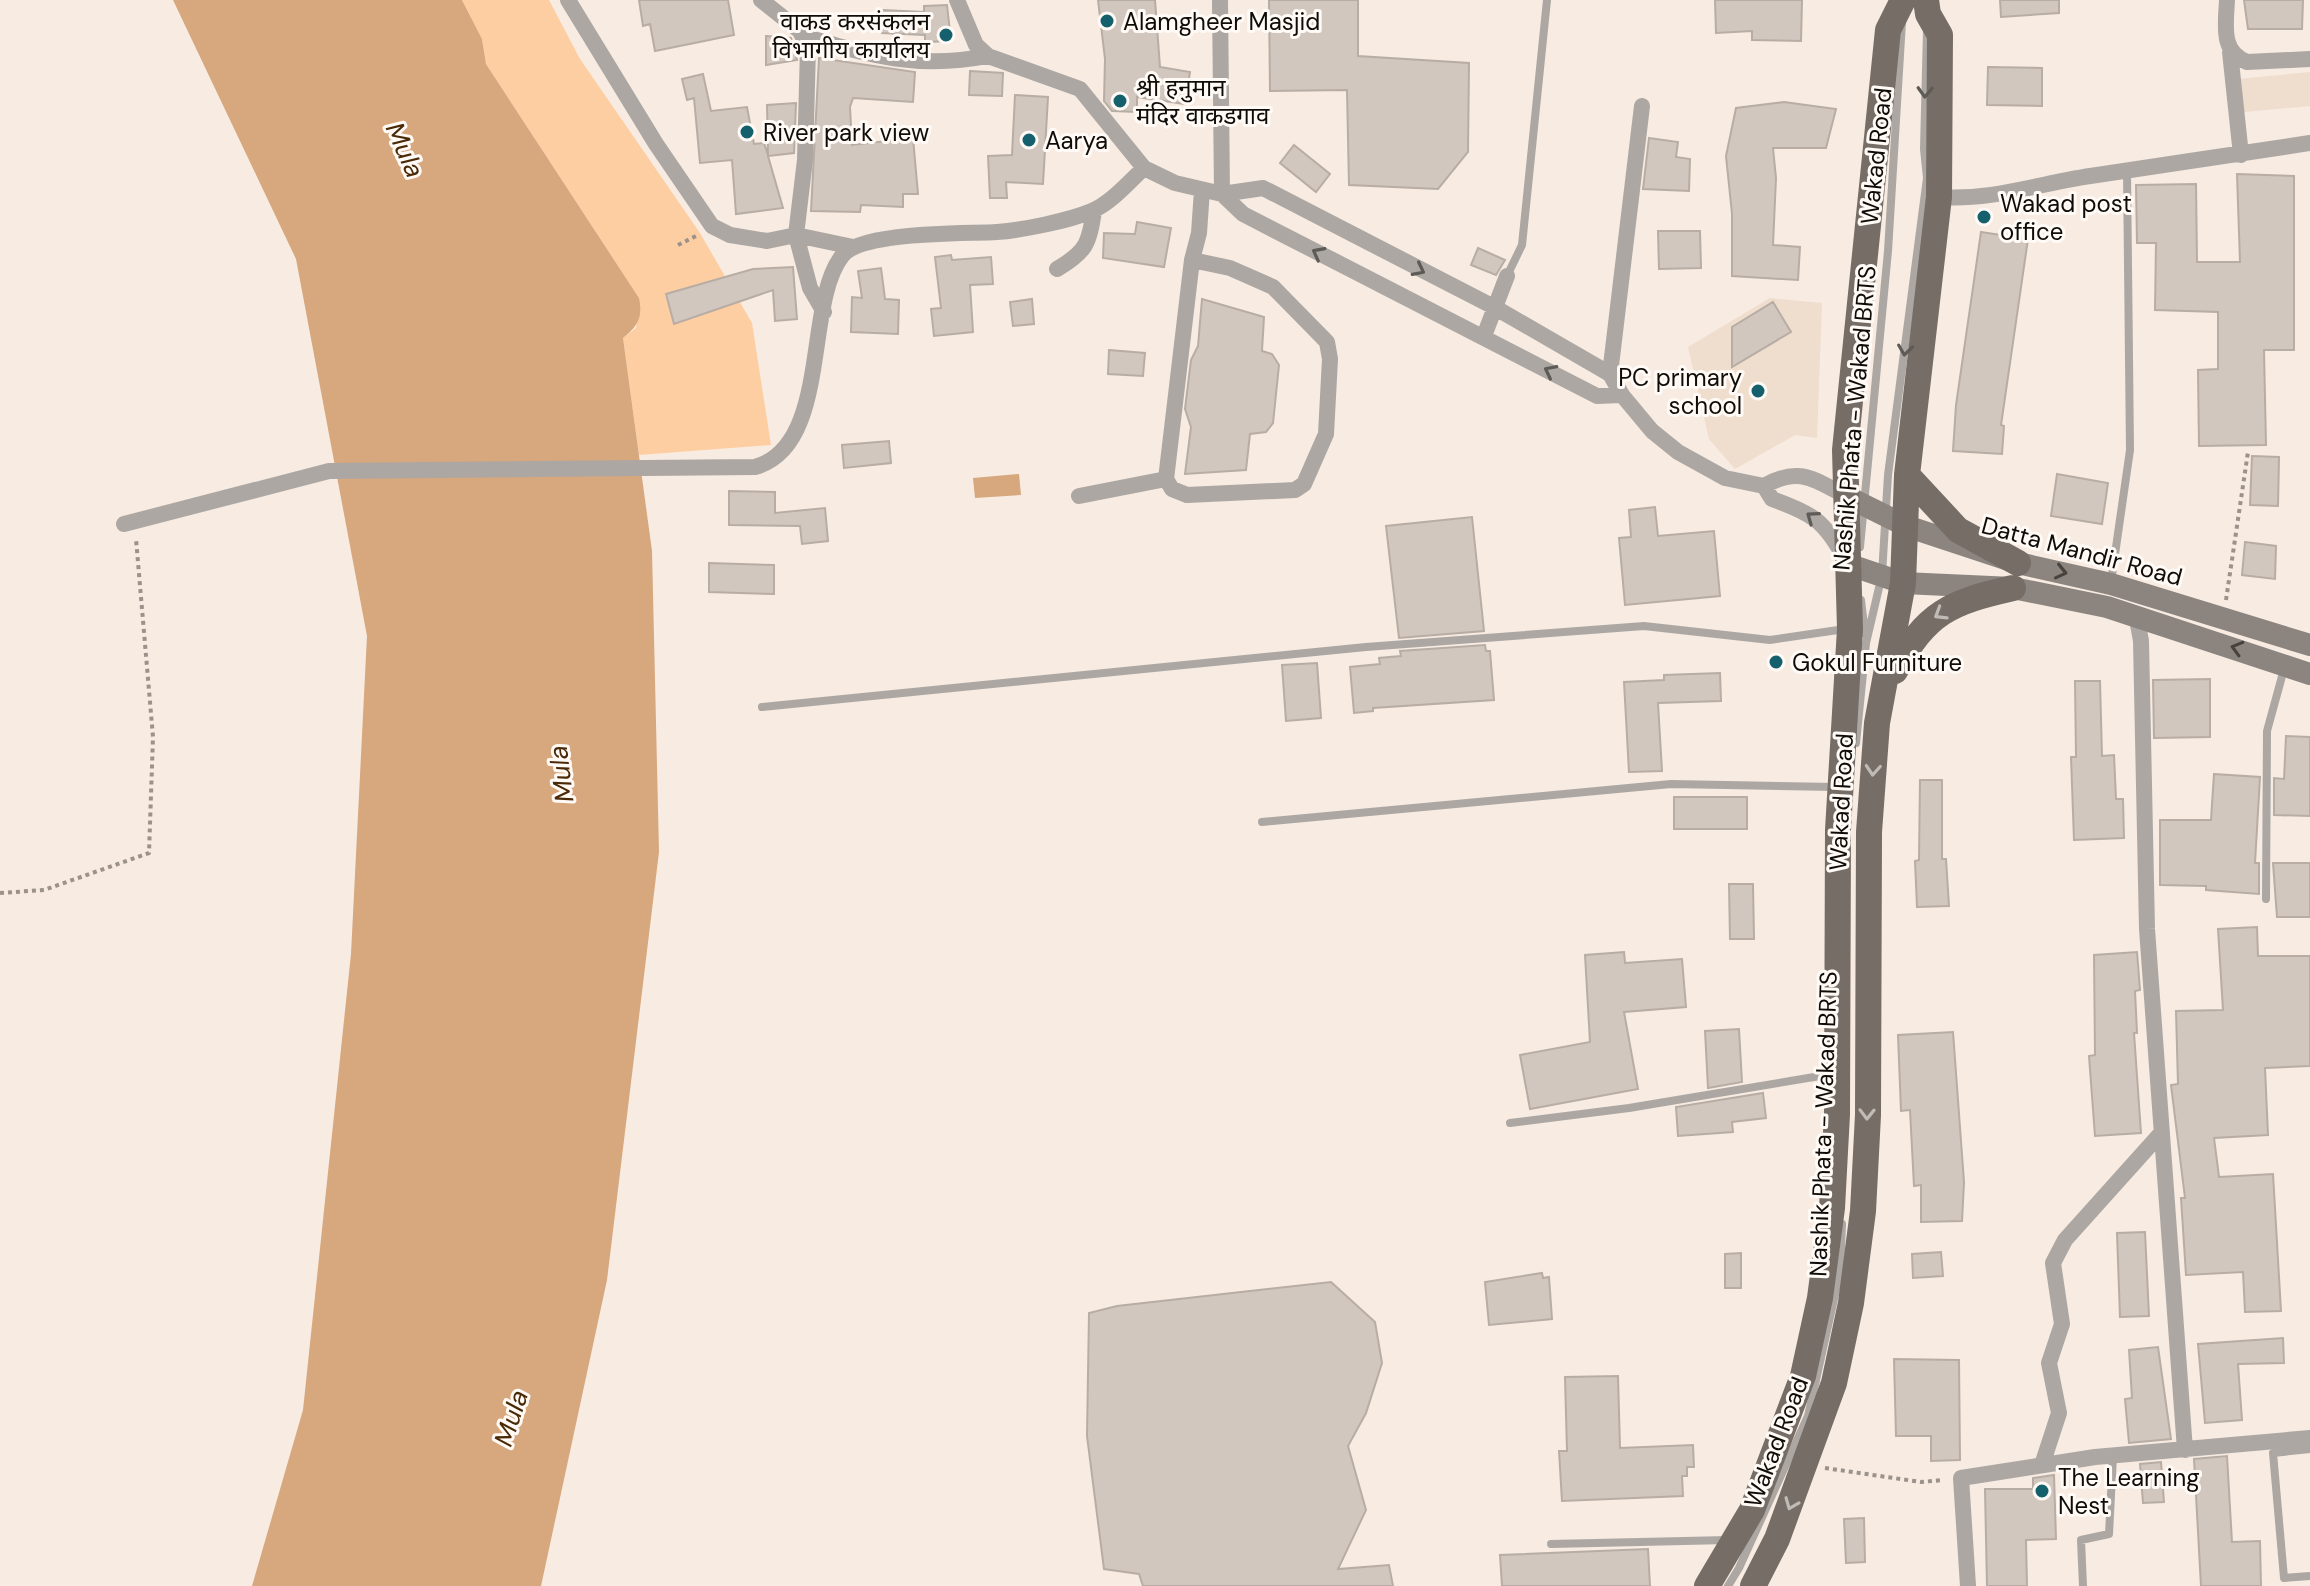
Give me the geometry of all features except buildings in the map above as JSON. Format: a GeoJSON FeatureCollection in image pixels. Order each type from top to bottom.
{"type":"FeatureCollection","features":[{"type":"Feature","properties":{"kind":"main road","name":"Wakad Road"},"geometry":{"type":"LineString","coordinates":[[1707,1586],[1737,1539],[1803,1376],[1820,1298],[1832,1208],[1842,1082],[1846,786],[1858,636],[1852,565],[1854,500],[1845,450],[1888,30],[1915,4],[1940,35],[1939,197],[1907,475],[1896,520],[1877,723],[1869,832],[1868,1115],[1863,1211],[1851,1303],[1837,1370],[1806,1465],[1777,1539],[1753,1586]]}},
{"type":"Feature","properties":{"kind":"main road"},"geometry":{"type":"LineString","coordinates":[[1877,723],[1893,674],[1925,624],[1964,599],[2016,575],[1958,530],[1907,475]]}},
{"type":"Feature","properties":{"kind":"main road","name":"Datta Mandir Road"},"geometry":{"type":"LineString","coordinates":[[1854,500],[2016,575],[2137,619],[2310,674]]}},
{"type":"Feature","properties":{"kind":"main road","name":"Datta Mandir Road"},"geometry":{"type":"LineString","coordinates":[[1852,565],[1892,579],[2016,575],[2111,584],[2310,645]]}},
{"type":"Feature","properties":{"kind":"street"},"geometry":{"type":"LineString","coordinates":[[568,0],[656,144],[712,226],[730,235],[767,241],[796,235],[853,247],[936,233],[998,232],[1094,211],[1144,168]]}},
{"type":"Feature","properties":{"kind":"street"},"geometry":{"type":"LineString","coordinates":[[761,0],[806,37],[909,63],[956,62],[988,56]]}},
{"type":"Feature","properties":{"kind":"street"},"geometry":{"type":"LineString","coordinates":[[957,0],[976,45],[988,56],[1080,89],[1144,168],[1175,183],[1222,194],[1263,188],[1494,307],[1610,374],[1622,395],[1652,431],[1678,452],[1725,478],[1764,486],[1785,474],[1809,477],[1854,500]]}},
{"type":"Feature","properties":{"kind":"street"},"geometry":{"type":"LineString","coordinates":[[1220,0],[1222,194],[1243,214],[1597,396],[1622,395]]}},
{"type":"Feature","properties":{"kind":"street"},"geometry":{"type":"LineString","coordinates":[[2227,0],[2241,155]]}},
{"type":"Feature","properties":{"kind":"street"},"geometry":{"type":"LineString","coordinates":[[806,37],[805,160],[796,235],[810,288],[824,312]]}},
{"type":"Feature","properties":{"kind":"street"},"geometry":{"type":"LineString","coordinates":[[2230,52],[2247,62],[2310,59]]}},
{"type":"Feature","properties":{"kind":"street"},"geometry":{"type":"LineString","coordinates":[[1610,374],[1642,106]]}},
{"type":"Feature","properties":{"kind":"street"},"geometry":{"type":"LineString","coordinates":[[1939,197],[2002,195],[2097,175],[2310,143]]}},
{"type":"Feature","properties":{"kind":"street"},"geometry":{"type":"LineString","coordinates":[[1192,260],[1230,268],[1273,287],[1327,342],[1330,359],[1326,434],[1304,484],[1295,490],[1187,495],[1172,489],[1166,479],[1192,260],[1199,233],[1202,190]]}},
{"type":"Feature","properties":{"kind":"street"},"geometry":{"type":"LineString","coordinates":[[1057,269],[1079,256],[1090,238],[1094,211]]}},
{"type":"Feature","properties":{"kind":"street"},"geometry":{"type":"LineString","coordinates":[[129,523],[329,471],[755,467],[771,463],[783,452],[801,417],[824,312],[841,256],[853,247]]}},
{"type":"Feature","properties":{"kind":"street"},"geometry":{"type":"LineString","coordinates":[[1484,336],[1507,276]]}},
{"type":"Feature","properties":{"kind":"street"},"geometry":{"type":"LineString","coordinates":[[1079,496],[1166,479]]}},
{"type":"Feature","properties":{"kind":"street"},"geometry":{"type":"LineString","coordinates":[[1764,486],[1772,499],[1808,512],[1831,532],[1852,565]]}},
{"type":"Feature","properties":{"kind":"street"},"geometry":{"type":"LineString","coordinates":[[2137,619],[2141,641],[2147,929],[2185,1450]]}},
{"type":"Feature","properties":{"kind":"street"},"geometry":{"type":"LineString","coordinates":[[2042,1465],[2059,1413],[2049,1363],[2062,1324],[2053,1263],[2065,1240],[2162,1132]]}},
{"type":"Feature","properties":{"kind":"street"},"geometry":{"type":"LineString","coordinates":[[1968,1586],[1961,1478],[2113,1455],[2272,1447],[2310,1438]]}},
{"type":"Feature","properties":{"kind":"lane"},"geometry":{"type":"LineString","coordinates":[[1507,276],[1522,245],[1547,0]]}},
{"type":"Feature","properties":{"kind":"lane","name":"Nashik Phata - Wakad BRTS"},"geometry":{"type":"LineString","coordinates":[[1896,520],[1888,475],[1927,178],[1915,4]]}},
{"type":"Feature","properties":{"kind":"lane"},"geometry":{"type":"LineString","coordinates":[[2111,584],[2130,450],[2127,172]]}},
{"type":"Feature","properties":{"kind":"lane","name":"Nashik Phata - Wakad BRTS"},"geometry":{"type":"LineString","coordinates":[[1855,754],[1858,636],[1892,579]]}},
{"type":"Feature","properties":{"kind":"lane"},"geometry":{"type":"LineString","coordinates":[[762,707],[1366,647],[1644,626],[1770,640],[1858,636]]}},
{"type":"Feature","properties":{"kind":"lane"},"geometry":{"type":"LineString","coordinates":[[2266,899],[2267,731],[2285,665]]}},
{"type":"Feature","properties":{"kind":"lane"},"geometry":{"type":"LineString","coordinates":[[1262,822],[1671,784],[1846,786],[1850,817]]}},
{"type":"Feature","properties":{"kind":"lane"},"geometry":{"type":"LineString","coordinates":[[1510,1123],[1842,1082]]}},
{"type":"Feature","properties":{"kind":"lane","name":"Nashik Phata - Wakad BRTS"},"geometry":{"type":"LineString","coordinates":[[1728,1586],[1808,1416],[1840,1272],[1842,1082]]}},
{"type":"Feature","properties":{"kind":"lane"},"geometry":{"type":"LineString","coordinates":[[2310,1449],[2272,1447],[2284,1578],[2310,1576]]}},
{"type":"Feature","properties":{"kind":"lane"},"geometry":{"type":"LineString","coordinates":[[2083,1586],[2081,1540],[2109,1534],[2113,1455]]}},
{"type":"Feature","properties":{"kind":"lane"},"geometry":{"type":"LineString","coordinates":[[1551,1544],[1737,1539]]}},
{"type":"Feature","properties":{"kind":"path"},"geometry":{"type":"LineString","coordinates":[[2223,618],[2248,452]]}},
{"type":"Feature","properties":{"kind":"path"},"geometry":{"type":"LineString","coordinates":[[0,893],[44,890],[149,853],[153,737],[129,523]]}},
{"type":"Feature","properties":{"kind":"path"},"geometry":{"type":"LineString","coordinates":[[1806,1465],[1921,1482],[1961,1478]]}},
{"type":"Feature","properties":{"kind":"shaded area"},"geometry":{"type":"Polygon","coordinates":[[[462,0],[549,0],[580,59],[700,233],[752,323],[771,445],[639,455],[623,338],[636,328],[639,298],[486,64],[482,39],[462,0]]]}},
{"type":"Feature","properties":{"kind":"shaded area"},"geometry":{"type":"Polygon","coordinates":[[[2310,72],[2310,106],[2244,112],[2238,79],[2310,72]]]}},
{"type":"Feature","properties":{"kind":"shaded area","name":"PC primary school"},"geometry":{"type":"Polygon","coordinates":[[[1770,298],[1822,303],[1817,438],[1795,435],[1735,469],[1709,439],[1688,347],[1770,298]]]}},
{"type":"Feature","properties":{"kind":"water","name":"Mula"},"geometry":{"type":"Polygon","coordinates":[[[173,0],[462,0],[482,39],[486,64],[639,298],[638,321],[623,338],[652,551],[659,852],[607,1280],[541,1586],[252,1586],[303,1410],[351,954],[367,636],[296,259],[173,0]]]}},
{"type":"Feature","properties":{"kind":"water"},"geometry":{"type":"Polygon","coordinates":[[[1019,474],[1021,495],[975,498],[973,478],[1019,474]]]}},
{"type":"Feature","properties":{"kind":"place","name":"Alamgheer Masjid"},"geometry":{"type":"Point","coordinates":[1107,21]}},
{"type":"Feature","properties":{"kind":"place","name":"वाकड करसंकलन विभागीय कार्यालय"},"geometry":{"type":"Point","coordinates":[946,35]}},
{"type":"Feature","properties":{"kind":"place","name":"श्री हनुमान मंदिर वाकडगाव"},"geometry":{"type":"Point","coordinates":[1120,101]}},
{"type":"Feature","properties":{"kind":"place","name":"River park view"},"geometry":{"type":"Point","coordinates":[747,132]}},
{"type":"Feature","properties":{"kind":"place","name":"Aarya"},"geometry":{"type":"Point","coordinates":[1029,140]}},
{"type":"Feature","properties":{"kind":"place","name":"Wakad post office"},"geometry":{"type":"Point","coordinates":[1984,217]}},
{"type":"Feature","properties":{"kind":"place","name":"PC primary school"},"geometry":{"type":"Point","coordinates":[1758,391]}},
{"type":"Feature","properties":{"kind":"place","name":"Gokul Furniture"},"geometry":{"type":"Point","coordinates":[1776,662]}},
{"type":"Feature","properties":{"kind":"place","name":"The Learning Nest"},"geometry":{"type":"Point","coordinates":[2042,1491]}}]}
